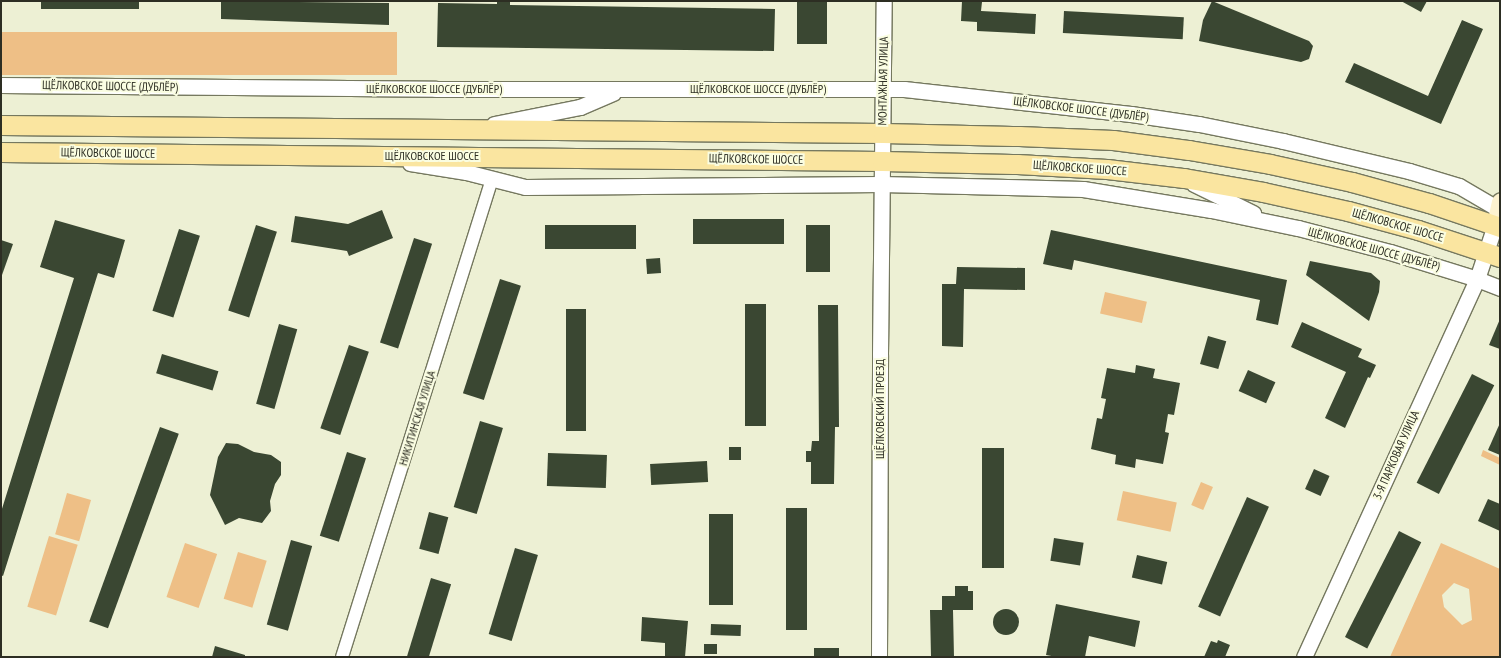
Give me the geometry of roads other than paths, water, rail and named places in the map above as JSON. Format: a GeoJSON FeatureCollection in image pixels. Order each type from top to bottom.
{"type":"FeatureCollection","features":[{"type":"Feature","properties":{"kind":"main road"},"geometry":{"type":"LineString","coordinates":[[1,125],[883,133],[1113,140],[1189,150],[1270,164],[1352,182],[1429,203],[1499,214]]}},
{"type":"Feature","properties":{"kind":"main road","name":"ЩЁЛКОВСКОЕ ШОССЕ"},"geometry":{"type":"LineString","coordinates":[[1,152],[882,161],[1107,168],[1184,178],[1263,192],[1348,211],[1493,254]]}},
{"type":"Feature","properties":{"kind":"street","name":"МОНТАЖНАЯ УЛИЦА"},"geometry":{"type":"LineString","coordinates":[[882,161],[884,1]]}},
{"type":"Feature","properties":{"kind":"street","name":"ЩЁЛКОВСКОЕ ШОССЕ (ДУБЛЁР)"},"geometry":{"type":"LineString","coordinates":[[1,85],[622,90],[883,88],[985,97],[1199,124],[1283,141],[1409,171],[1459,186],[1499,214]]}},
{"type":"Feature","properties":{"kind":"street"},"geometry":{"type":"LineString","coordinates":[[472,129],[580,106],[622,90]]}},
{"type":"Feature","properties":{"kind":"street","name":"ЩЁЛКОВСКОЕ ШОССЕ (ДУБЛЁР)"},"geometry":{"type":"LineString","coordinates":[[363,156],[466,172],[492,180],[525,187],[881,184],[1083,189],[1211,210],[1272,223],[1390,252],[1477,279],[1500,288]]}},
{"type":"Feature","properties":{"kind":"street","name":"ЩЁЛКОВСКИЙ ПРОЕЗД"},"geometry":{"type":"LineString","coordinates":[[879,657],[882,161]]}},
{"type":"Feature","properties":{"kind":"street"},"geometry":{"type":"LineString","coordinates":[[1184,178],[1272,223]]}},
{"type":"Feature","properties":{"kind":"street","name":"НИКИТИНСКАЯ УЛИЦА"},"geometry":{"type":"LineString","coordinates":[[342,657],[492,180]]}},
{"type":"Feature","properties":{"kind":"street","name":"3-Я ПАРКОВАЯ УЛИЦА"},"geometry":{"type":"LineString","coordinates":[[1304,657],[1477,279],[1493,254],[1499,214]]}}]}
